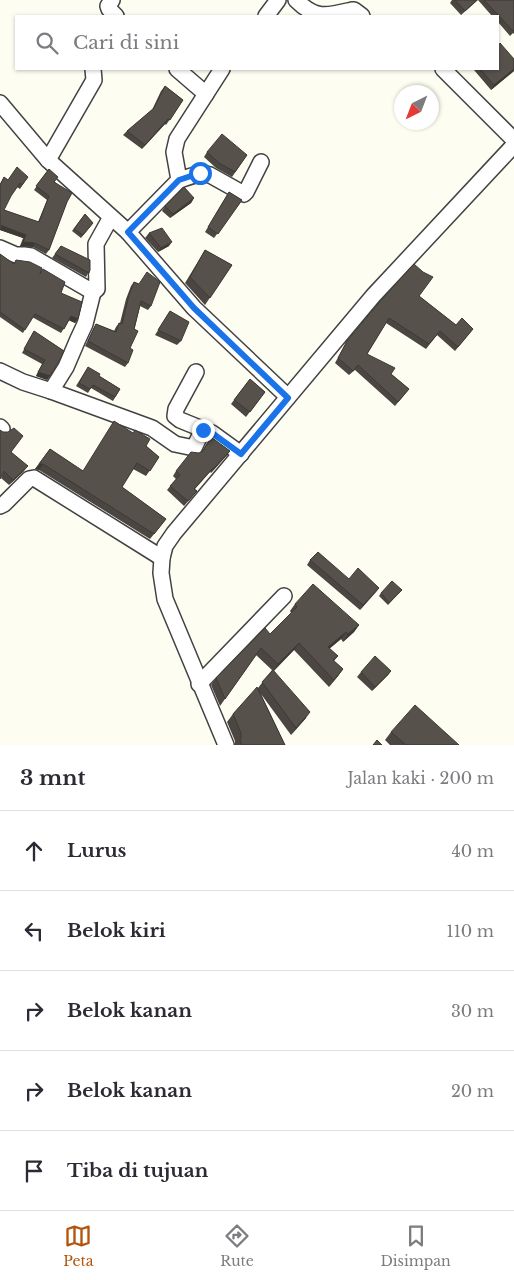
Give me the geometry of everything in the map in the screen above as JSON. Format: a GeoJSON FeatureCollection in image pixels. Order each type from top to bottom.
{"type":"FeatureCollection","features":[{"type":"Feature","properties":{"kind":"street"},"geometry":{"type":"LineString","coordinates":[[112,0],[108,6],[115,15]]}},
{"type":"Feature","properties":{"kind":"street"},"geometry":{"type":"LineString","coordinates":[[267,15],[278,0]]}},
{"type":"Feature","properties":{"kind":"street"},"geometry":{"type":"LineString","coordinates":[[296,0],[312,13],[320,15]]}},
{"type":"Feature","properties":{"kind":"street"},"geometry":{"type":"LineString","coordinates":[[330,15],[354,10],[361,15]]}},
{"type":"Feature","properties":{"kind":"street"},"geometry":{"type":"LineString","coordinates":[[48,160],[94,80],[93,70]]}},
{"type":"Feature","properties":{"kind":"street"},"geometry":{"type":"LineString","coordinates":[[178,70],[206,94]]}},
{"type":"Feature","properties":{"kind":"street"},"geometry":{"type":"LineString","coordinates":[[179,180],[175,160],[177,139],[221,70]]}},
{"type":"Feature","properties":{"kind":"street"},"geometry":{"type":"LineString","coordinates":[[444,70],[514,140]]}},
{"type":"Feature","properties":{"kind":"street"},"geometry":{"type":"LineString","coordinates":[[0,103],[48,160],[128,232],[194,308],[288,398]]}},
{"type":"Feature","properties":{"kind":"street"},"geometry":{"type":"LineString","coordinates":[[226,745],[165,599],[162,558],[165,546],[373,296],[514,145]]}},
{"type":"Feature","properties":{"kind":"street"},"geometry":{"type":"LineString","coordinates":[[128,232],[179,180],[200,173],[210,175],[244,194],[261,162]]}},
{"type":"Feature","properties":{"kind":"street"},"geometry":{"type":"LineString","coordinates":[[51,391],[66,367],[86,324],[93,292],[96,289],[96,244],[111,217]]}},
{"type":"Feature","properties":{"kind":"street"},"geometry":{"type":"LineString","coordinates":[[0,248],[16,255],[24,254],[31,256],[93,292]]}},
{"type":"Feature","properties":{"kind":"street"},"geometry":{"type":"LineString","coordinates":[[0,372],[152,428],[175,444],[193,449],[203,430]]}},
{"type":"Feature","properties":{"kind":"street"},"geometry":{"type":"LineString","coordinates":[[196,372],[176,409],[175,416],[180,420],[212,433],[241,454]]}},
{"type":"Feature","properties":{"kind":"street"},"geometry":{"type":"LineString","coordinates":[[0,506],[29,479],[34,478],[162,558]]}},
{"type":"Feature","properties":{"kind":"street"},"geometry":{"type":"LineString","coordinates":[[200,684],[284,596]]}},
{"type":"Feature","properties":{"kind":"building"},"geometry":{"type":"Polygon","coordinates":[[[455,0],[477,0],[465,11],[455,0]]]}},
{"type":"Feature","properties":{"kind":"building"},"geometry":{"type":"Polygon","coordinates":[[[484,0],[514,0],[513,31],[499,15],[484,0]]]}},
{"type":"Feature","properties":{"kind":"building"},"geometry":{"type":"Polygon","coordinates":[[[500,43],[514,59],[514,69],[494,85],[481,70],[499,70],[500,43]]]}},
{"type":"Feature","properties":{"kind":"building"},"geometry":{"type":"Polygon","coordinates":[[[165,86],[183,100],[170,120],[168,119],[145,145],[127,131],[154,108],[165,86]]]}},
{"type":"Feature","properties":{"kind":"building"},"geometry":{"type":"Polygon","coordinates":[[[222,134],[247,155],[235,172],[219,163],[207,152],[222,134]]]}},
{"type":"Feature","properties":{"kind":"building"},"geometry":{"type":"Polygon","coordinates":[[[17,167],[28,177],[22,185],[20,183],[4,210],[39,222],[49,196],[36,186],[49,169],[58,177],[54,182],[72,193],[49,250],[35,243],[23,242],[26,235],[0,225],[0,185],[4,177],[8,180],[17,167]]]}},
{"type":"Feature","properties":{"kind":"building"},"geometry":{"type":"Polygon","coordinates":[[[184,187],[194,198],[173,214],[165,206],[184,187]]]}},
{"type":"Feature","properties":{"kind":"building"},"geometry":{"type":"Polygon","coordinates":[[[229,192],[242,200],[218,234],[208,227],[229,192]]]}},
{"type":"Feature","properties":{"kind":"building"},"geometry":{"type":"Polygon","coordinates":[[[85,214],[93,223],[83,235],[74,229],[85,214]]]}},
{"type":"Feature","properties":{"kind":"building"},"geometry":{"type":"Polygon","coordinates":[[[162,228],[172,242],[161,248],[149,233],[162,228]]]}},
{"type":"Feature","properties":{"kind":"building"},"geometry":{"type":"Polygon","coordinates":[[[61,246],[90,260],[89,273],[55,254],[61,246]]]}},
{"type":"Feature","properties":{"kind":"building"},"geometry":{"type":"Polygon","coordinates":[[[205,250],[232,265],[210,298],[190,277],[205,250]]]}},
{"type":"Feature","properties":{"kind":"building"},"geometry":{"type":"Polygon","coordinates":[[[0,254],[14,264],[16,260],[30,262],[42,268],[40,274],[43,269],[65,282],[61,293],[82,302],[78,319],[71,316],[64,329],[35,314],[25,330],[0,312],[0,254]]]}},
{"type":"Feature","properties":{"kind":"building"},"geometry":{"type":"Polygon","coordinates":[[[414,264],[423,272],[433,277],[419,296],[456,325],[462,318],[473,329],[458,347],[440,331],[429,344],[389,318],[367,354],[395,368],[391,374],[409,389],[398,402],[358,365],[353,371],[338,358],[347,341],[414,264]]]}},
{"type":"Feature","properties":{"kind":"building"},"geometry":{"type":"Polygon","coordinates":[[[147,272],[160,282],[151,306],[141,301],[134,329],[138,331],[130,348],[133,350],[128,363],[88,341],[96,324],[116,332],[119,323],[122,324],[134,282],[139,284],[147,272]]]}},
{"type":"Feature","properties":{"kind":"building"},"geometry":{"type":"Polygon","coordinates":[[[170,311],[189,322],[181,341],[158,330],[170,311]]]}},
{"type":"Feature","properties":{"kind":"building"},"geometry":{"type":"Polygon","coordinates":[[[34,331],[64,351],[50,376],[38,372],[45,360],[24,349],[34,331]]]}},
{"type":"Feature","properties":{"kind":"building"},"geometry":{"type":"Polygon","coordinates":[[[88,367],[120,389],[115,397],[93,385],[90,389],[79,383],[88,367]]]}},
{"type":"Feature","properties":{"kind":"building"},"geometry":{"type":"Polygon","coordinates":[[[250,379],[265,392],[250,412],[234,400],[250,379]]]}},
{"type":"Feature","properties":{"kind":"building"},"geometry":{"type":"Polygon","coordinates":[[[114,421],[133,433],[135,430],[150,439],[146,446],[159,457],[150,471],[137,463],[122,487],[166,519],[154,534],[43,464],[39,464],[50,449],[83,471],[114,421]]]}},
{"type":"Feature","properties":{"kind":"building"},"geometry":{"type":"Polygon","coordinates":[[[14,428],[23,436],[11,452],[28,466],[13,480],[4,471],[0,479],[0,430],[8,432],[14,428]]]}},
{"type":"Feature","properties":{"kind":"building"},"geometry":{"type":"Polygon","coordinates":[[[211,437],[230,451],[194,489],[197,491],[188,501],[170,486],[180,475],[176,471],[191,452],[199,453],[203,451],[211,437]]]}},
{"type":"Feature","properties":{"kind":"building"},"geometry":{"type":"Polygon","coordinates":[[[318,552],[349,579],[358,568],[379,588],[363,605],[310,560],[318,552]]]}},
{"type":"Feature","properties":{"kind":"building"},"geometry":{"type":"Polygon","coordinates":[[[392,581],[402,590],[389,603],[381,593],[392,581]]]}},
{"type":"Feature","properties":{"kind":"building"},"geometry":{"type":"Polygon","coordinates":[[[313,584],[359,625],[348,634],[346,632],[328,647],[338,656],[333,660],[343,669],[334,680],[299,643],[278,664],[261,648],[225,699],[216,678],[265,628],[270,634],[297,607],[295,604],[313,584]]]}},
{"type":"Feature","properties":{"kind":"building"},"geometry":{"type":"Polygon","coordinates":[[[375,656],[391,671],[375,687],[361,672],[375,656]]]}},
{"type":"Feature","properties":{"kind":"building"},"geometry":{"type":"Polygon","coordinates":[[[273,670],[310,712],[296,728],[262,682],[273,670]]]}},
{"type":"Feature","properties":{"kind":"building"},"geometry":{"type":"Polygon","coordinates":[[[257,687],[285,745],[242,745],[240,741],[241,733],[233,714],[257,687]]]}},
{"type":"Feature","properties":{"kind":"building"},"geometry":{"type":"Polygon","coordinates":[[[415,705],[459,745],[406,745],[391,732],[415,705]]]}},
{"type":"Feature","properties":{"kind":"building"},"geometry":{"type":"Polygon","coordinates":[[[377,740],[382,745],[373,745],[377,740]]]}},
{"type":"Feature","properties":{"kind":"route"},"geometry":{"type":"LineString","coordinates":[[200,173],[179,180],[128,232],[194,308],[288,398],[241,454],[212,433],[203,430]]}}]}
